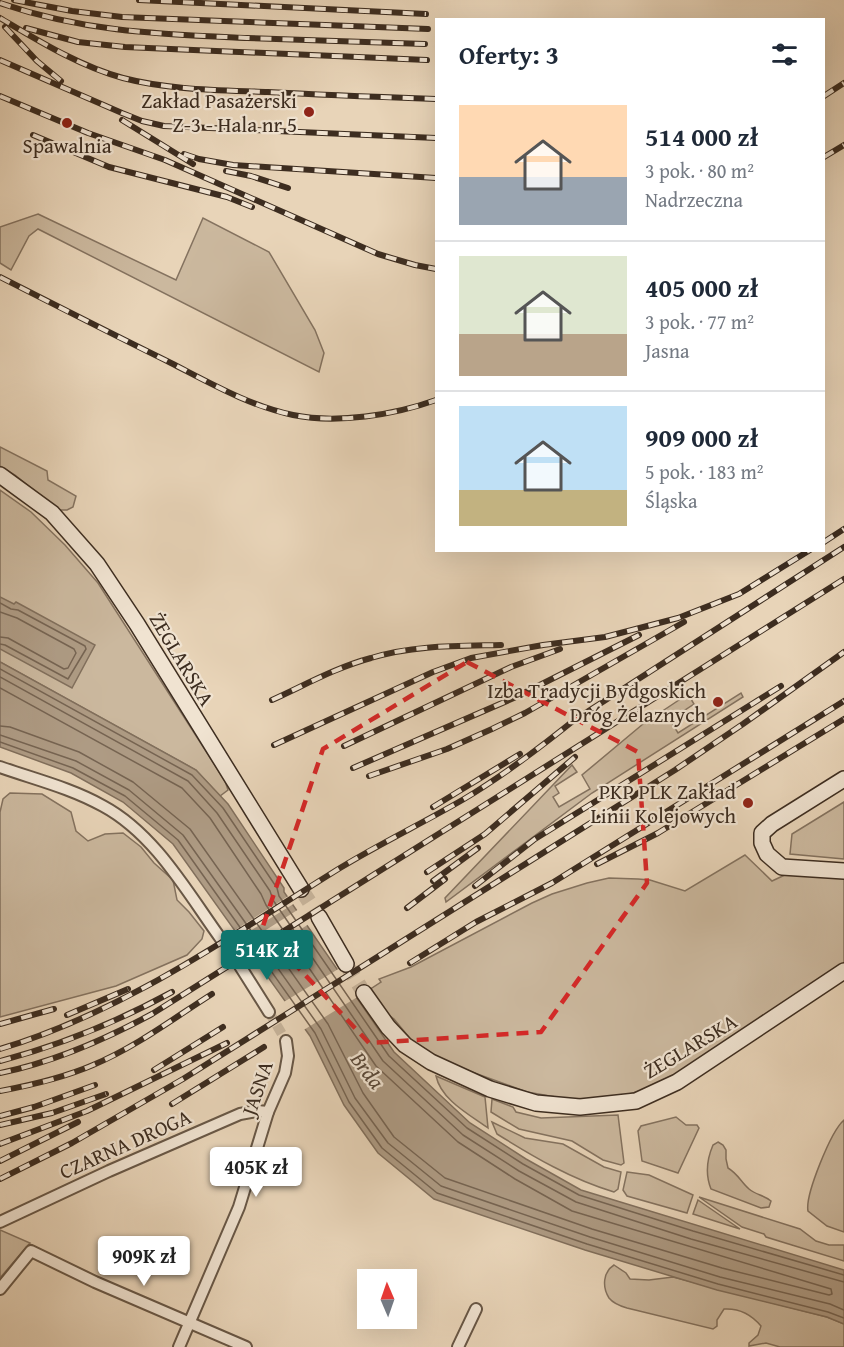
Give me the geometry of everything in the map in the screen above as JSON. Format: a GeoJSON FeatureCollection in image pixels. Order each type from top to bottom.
{"type":"FeatureCollection","features":[{"type":"Feature","properties":{"kind":"street","name":"ŻEGLARSKA"},"geometry":{"type":"LineString","coordinates":[[0,475],[52,513],[97,564],[301,889]]}},
{"type":"Feature","properties":{"kind":"street"},"geometry":{"type":"LineString","coordinates":[[0,767],[83,796],[127,821],[146,839],[167,865],[221,939]]}},
{"type":"Feature","properties":{"kind":"street"},"geometry":{"type":"LineString","coordinates":[[844,778],[777,820],[762,833],[762,843],[767,854],[782,867],[844,871]]}},
{"type":"Feature","properties":{"kind":"street"},"geometry":{"type":"LineString","coordinates":[[319,917],[346,964]]}},
{"type":"Feature","properties":{"kind":"street"},"geometry":{"type":"LineString","coordinates":[[240,966],[268,1012]]}},
{"type":"Feature","properties":{"kind":"street","name":"ŻEGLARSKA"},"geometry":{"type":"LineString","coordinates":[[364,993],[399,1039],[430,1062],[490,1089],[536,1103],[580,1107],[636,1101],[677,1082],[844,971]]}},
{"type":"Feature","properties":{"kind":"street","name":"JASNA"},"geometry":{"type":"LineString","coordinates":[[179,1347],[239,1207],[268,1112],[286,1066],[288,1051],[286,1041]]}},
{"type":"Feature","properties":{"kind":"street","name":"CZARNA DROGA"},"geometry":{"type":"LineString","coordinates":[[0,1221],[240,1114],[256,1111],[268,1112]]}},
{"type":"Feature","properties":{"kind":"street"},"geometry":{"type":"LineString","coordinates":[[0,1289],[31,1251],[95,1282],[246,1347]]}},
{"type":"Feature","properties":{"kind":"street"},"geometry":{"type":"LineString","coordinates":[[458,1347],[476,1309]]}},
{"type":"Feature","properties":{"kind":"highlighted area"},"geometry":{"type":"Polygon","coordinates":[[[467,662],[638,752],[647,883],[541,1032],[369,1043],[262,929],[323,749],[467,662]]]}},
{"type":"Feature","properties":{"kind":"shaded area"},"geometry":{"type":"Polygon","coordinates":[[[38,214],[176,280],[203,218],[269,252],[315,330],[324,353],[319,372],[38,229],[29,236],[11,270],[0,263],[0,227],[38,214]]]}},
{"type":"Feature","properties":{"kind":"shaded area"},"geometry":{"type":"Polygon","coordinates":[[[0,447],[47,471],[48,480],[76,496],[73,507],[59,510],[0,466],[0,447]]]}},
{"type":"Feature","properties":{"kind":"shaded area"},"geometry":{"type":"Polygon","coordinates":[[[0,490],[31,512],[65,545],[98,583],[225,781],[228,790],[220,796],[196,770],[0,662],[0,490]]]}},
{"type":"Feature","properties":{"kind":"shaded area"},"geometry":{"type":"Polygon","coordinates":[[[741,693],[743,697],[592,793],[446,902],[445,898],[572,765],[577,772],[555,786],[559,793],[553,797],[559,807],[590,789],[582,775],[643,724],[688,694],[694,704],[670,720],[678,733],[741,693]]]}},
{"type":"Feature","properties":{"kind":"shaded area"},"geometry":{"type":"Polygon","coordinates":[[[10,793],[42,794],[71,812],[76,831],[88,841],[105,834],[123,833],[141,847],[154,863],[173,880],[177,900],[204,931],[202,939],[187,955],[116,986],[0,1017],[0,812],[3,799],[10,793]]]}},
{"type":"Feature","properties":{"kind":"shaded area"},"geometry":{"type":"Polygon","coordinates":[[[844,802],[844,859],[790,854],[792,834],[844,802]]]}},
{"type":"Feature","properties":{"kind":"shaded area"},"geometry":{"type":"Polygon","coordinates":[[[745,855],[772,881],[789,873],[844,877],[844,966],[675,1077],[650,1088],[626,1095],[573,1100],[527,1092],[427,1053],[413,1042],[394,1019],[379,1008],[369,990],[381,982],[379,979],[411,967],[552,894],[609,878],[650,880],[685,891],[745,855]]]}},
{"type":"Feature","properties":{"kind":"shaded area"},"geometry":{"type":"Polygon","coordinates":[[[436,1076],[485,1097],[488,1128],[450,1100],[439,1085],[436,1076]]]}},
{"type":"Feature","properties":{"kind":"shaded area"},"geometry":{"type":"Polygon","coordinates":[[[492,1099],[513,1107],[516,1112],[541,1118],[618,1115],[624,1163],[621,1165],[603,1160],[572,1141],[519,1129],[491,1112],[492,1099]]]}},
{"type":"Feature","properties":{"kind":"shaded area"},"geometry":{"type":"Polygon","coordinates":[[[676,1117],[686,1125],[697,1125],[699,1128],[678,1173],[642,1161],[638,1131],[641,1126],[676,1117]]]}},
{"type":"Feature","properties":{"kind":"shaded area"},"geometry":{"type":"Polygon","coordinates":[[[844,1120],[844,1232],[827,1226],[808,1211],[808,1203],[820,1164],[832,1137],[844,1120]]]}},
{"type":"Feature","properties":{"kind":"shaded area"},"geometry":{"type":"Polygon","coordinates":[[[492,1122],[525,1138],[563,1144],[604,1167],[621,1172],[618,1189],[614,1192],[598,1187],[553,1167],[497,1134],[492,1122]]]}},
{"type":"Feature","properties":{"kind":"shaded area"},"geometry":{"type":"Polygon","coordinates":[[[718,1142],[726,1150],[728,1168],[754,1193],[771,1201],[769,1207],[761,1208],[711,1189],[707,1172],[708,1161],[713,1145],[718,1142]]]}},
{"type":"Feature","properties":{"kind":"shaded area"},"geometry":{"type":"Polygon","coordinates":[[[627,1172],[649,1175],[693,1195],[687,1213],[627,1196],[623,1190],[627,1172]]]}},
{"type":"Feature","properties":{"kind":"shaded area"},"geometry":{"type":"Polygon","coordinates":[[[699,1197],[800,1229],[816,1241],[829,1245],[844,1245],[844,1261],[766,1237],[764,1234],[742,1227],[699,1197]]]}},
{"type":"Feature","properties":{"kind":"shaded area"},"geometry":{"type":"Polygon","coordinates":[[[698,1200],[740,1229],[693,1214],[698,1200]]]}},
{"type":"Feature","properties":{"kind":"shaded area"},"geometry":{"type":"Polygon","coordinates":[[[0,1230],[30,1243],[0,1278],[0,1230]]]}},
{"type":"Feature","properties":{"kind":"shaded area"},"geometry":{"type":"Polygon","coordinates":[[[614,1265],[626,1273],[630,1279],[649,1280],[673,1277],[827,1317],[844,1324],[844,1347],[780,1347],[766,1343],[749,1346],[749,1343],[758,1335],[761,1326],[749,1315],[735,1310],[724,1309],[717,1320],[717,1326],[713,1329],[622,1306],[611,1300],[605,1289],[606,1276],[614,1265]]]}},
{"type":"Feature","properties":{"kind":"water"},"geometry":{"type":"Polygon","coordinates":[[[0,597],[14,604],[16,602],[95,645],[72,688],[0,649],[0,597]]]}},
{"type":"Feature","properties":{"kind":"water","name":"Brda"},"geometry":{"type":"Polygon","coordinates":[[[0,662],[196,770],[228,804],[284,888],[284,892],[394,1052],[470,1123],[526,1159],[581,1190],[844,1270],[844,1324],[827,1317],[717,1290],[585,1250],[434,1199],[378,1153],[344,1105],[310,1036],[173,844],[123,802],[71,773],[0,747],[0,662]]]}},
{"type":"Feature","properties":{"kind":"pier"},"geometry":{"type":"Polygon","coordinates":[[[290,895],[295,903],[237,939],[232,932],[290,895]]]}},
{"type":"Feature","properties":{"kind":"pier"},"geometry":{"type":"Polygon","coordinates":[[[299,909],[309,924],[252,960],[242,945],[299,909]]]}},
{"type":"Feature","properties":{"kind":"pier"},"geometry":{"type":"Polygon","coordinates":[[[340,968],[359,996],[302,1031],[282,1003],[340,968]]]}},
{"type":"Feature","properties":{"kind":"tunnel"},"geometry":{"type":"LineString","coordinates":[[301,889],[319,917]]}},
{"type":"Feature","properties":{"kind":"tunnel"},"geometry":{"type":"LineString","coordinates":[[221,939],[240,966]]}},
{"type":"Feature","properties":{"kind":"tunnel"},"geometry":{"type":"LineString","coordinates":[[346,964],[364,993]]}},
{"type":"Feature","properties":{"kind":"tunnel"},"geometry":{"type":"LineString","coordinates":[[269,1012],[286,1041]]}},
{"type":"Feature","properties":{"kind":"railway"},"geometry":{"type":"LineString","coordinates":[[14,0],[72,11],[122,17],[428,29]]}},
{"type":"Feature","properties":{"kind":"railway"},"geometry":{"type":"LineString","coordinates":[[139,0],[426,14]]}},
{"type":"Feature","properties":{"kind":"railway"},"geometry":{"type":"LineString","coordinates":[[0,3],[31,13],[92,26],[153,33],[425,44]]}},
{"type":"Feature","properties":{"kind":"railway"},"geometry":{"type":"LineString","coordinates":[[0,18],[75,60],[107,73],[140,82],[213,90],[435,99]]}},
{"type":"Feature","properties":{"kind":"railway"},"geometry":{"type":"LineString","coordinates":[[5,27],[37,61],[61,81]]}},
{"type":"Feature","properties":{"kind":"railway"},"geometry":{"type":"LineString","coordinates":[[26,28],[78,42],[125,47],[427,60]]}},
{"type":"Feature","properties":{"kind":"railway"},"geometry":{"type":"LineString","coordinates":[[0,60],[122,113],[164,126],[435,138]]}},
{"type":"Feature","properties":{"kind":"railway"},"geometry":{"type":"LineString","coordinates":[[825,95],[844,83]]}},
{"type":"Feature","properties":{"kind":"railway"},"geometry":{"type":"LineString","coordinates":[[0,96],[88,133],[165,160],[378,254],[435,269]]}},
{"type":"Feature","properties":{"kind":"railway"},"geometry":{"type":"LineString","coordinates":[[122,120],[193,164]]}},
{"type":"Feature","properties":{"kind":"railway"},"geometry":{"type":"LineString","coordinates":[[33,135],[109,167],[227,197],[252,207]]}},
{"type":"Feature","properties":{"kind":"railway"},"geometry":{"type":"LineString","coordinates":[[825,156],[844,145]]}},
{"type":"Feature","properties":{"kind":"railway"},"geometry":{"type":"LineString","coordinates":[[184,154],[233,165],[435,178]]}},
{"type":"Feature","properties":{"kind":"railway"},"geometry":{"type":"LineString","coordinates":[[226,171],[288,188]]}},
{"type":"Feature","properties":{"kind":"railway"},"geometry":{"type":"LineString","coordinates":[[0,277],[215,386],[277,411],[310,418],[347,418],[384,414],[435,400]]}},
{"type":"Feature","properties":{"kind":"railway"},"geometry":{"type":"LineString","coordinates":[[825,541],[844,529]]}},
{"type":"Feature","properties":{"kind":"railway"},"geometry":{"type":"LineString","coordinates":[[573,721],[844,547]]}},
{"type":"Feature","properties":{"kind":"railway"},"geometry":{"type":"LineString","coordinates":[[274,745],[433,672],[471,658],[605,637],[678,618],[739,594],[807,552]]}},
{"type":"Feature","properties":{"kind":"railway"},"geometry":{"type":"LineString","coordinates":[[0,1073],[40,1063],[78,1049],[152,1014],[844,579]]}},
{"type":"Feature","properties":{"kind":"railway"},"geometry":{"type":"LineString","coordinates":[[369,776],[447,749],[525,713],[684,622]]}},
{"type":"Feature","properties":{"kind":"railway"},"geometry":{"type":"LineString","coordinates":[[353,768],[516,697],[639,635]]}},
{"type":"Feature","properties":{"kind":"railway"},"geometry":{"type":"LineString","coordinates":[[272,700],[346,666],[387,654],[436,647],[501,645]]}},
{"type":"Feature","properties":{"kind":"railway"},"geometry":{"type":"LineString","coordinates":[[344,746],[511,667],[560,649]]}},
{"type":"Feature","properties":{"kind":"railway"},"geometry":{"type":"LineString","coordinates":[[0,1179],[72,1143],[183,1079],[675,770],[844,652]]}},
{"type":"Feature","properties":{"kind":"railway"},"geometry":{"type":"LineString","coordinates":[[475,886],[535,839],[781,686]]}},
{"type":"Feature","properties":{"kind":"railway"},"geometry":{"type":"LineString","coordinates":[[410,963],[476,922],[552,883],[844,701]]}},
{"type":"Feature","properties":{"kind":"railway"},"geometry":{"type":"LineString","coordinates":[[0,1049],[91,1014],[176,970],[340,868],[479,790],[578,717]]}},
{"type":"Feature","properties":{"kind":"railway"},"geometry":{"type":"LineString","coordinates":[[597,864],[658,833],[844,719]]}},
{"type":"Feature","properties":{"kind":"railway"},"geometry":{"type":"LineString","coordinates":[[433,807],[520,754]]}},
{"type":"Feature","properties":{"kind":"railway"},"geometry":{"type":"LineString","coordinates":[[427,872],[485,834],[575,757]]}},
{"type":"Feature","properties":{"kind":"railway"},"geometry":{"type":"LineString","coordinates":[[433,881],[478,848]]}},
{"type":"Feature","properties":{"kind":"railway"},"geometry":{"type":"LineString","coordinates":[[407,908],[445,879]]}},
{"type":"Feature","properties":{"kind":"railway"},"geometry":{"type":"LineString","coordinates":[[67,1015],[128,989]]}},
{"type":"Feature","properties":{"kind":"railway"},"geometry":{"type":"LineString","coordinates":[[0,1061],[88,1032],[172,992]]}},
{"type":"Feature","properties":{"kind":"railway"},"geometry":{"type":"LineString","coordinates":[[0,1091],[36,1084],[82,1070],[109,1058],[140,1041],[212,994]]}},
{"type":"Feature","properties":{"kind":"railway"},"geometry":{"type":"LineString","coordinates":[[0,1024],[54,1009]]}},
{"type":"Feature","properties":{"kind":"railway"},"geometry":{"type":"LineString","coordinates":[[154,1070],[223,1027]]}},
{"type":"Feature","properties":{"kind":"railway"},"geometry":{"type":"LineString","coordinates":[[0,1144],[87,1111],[227,1043]]}},
{"type":"Feature","properties":{"kind":"railway"},"geometry":{"type":"LineString","coordinates":[[172,1104],[264,1047]]}},
{"type":"Feature","properties":{"kind":"railway"},"geometry":{"type":"LineString","coordinates":[[0,1116],[34,1107],[95,1085]]}},
{"type":"Feature","properties":{"kind":"railway"},"geometry":{"type":"LineString","coordinates":[[0,1125],[52,1113],[106,1094]]}},
{"type":"Feature","properties":{"kind":"railway"},"geometry":{"type":"LineString","coordinates":[[0,1161],[78,1122]]}},
{"type":"Feature","properties":{"kind":"place","name":"Zakład Pasażerski Z-3 - Hala nr 5"},"geometry":{"type":"Point","coordinates":[309,112]}},
{"type":"Feature","properties":{"kind":"place","name":"Spawalnia"},"geometry":{"type":"Point","coordinates":[67,123]}},
{"type":"Feature","properties":{"kind":"place","name":"Izba Tradycji Bydgoskich Dróg Żelaznych"},"geometry":{"type":"Point","coordinates":[718,702]}},
{"type":"Feature","properties":{"kind":"place","name":"PKP PLK Zakład Linii Kolejowych"},"geometry":{"type":"Point","coordinates":[748,803]}}]}
